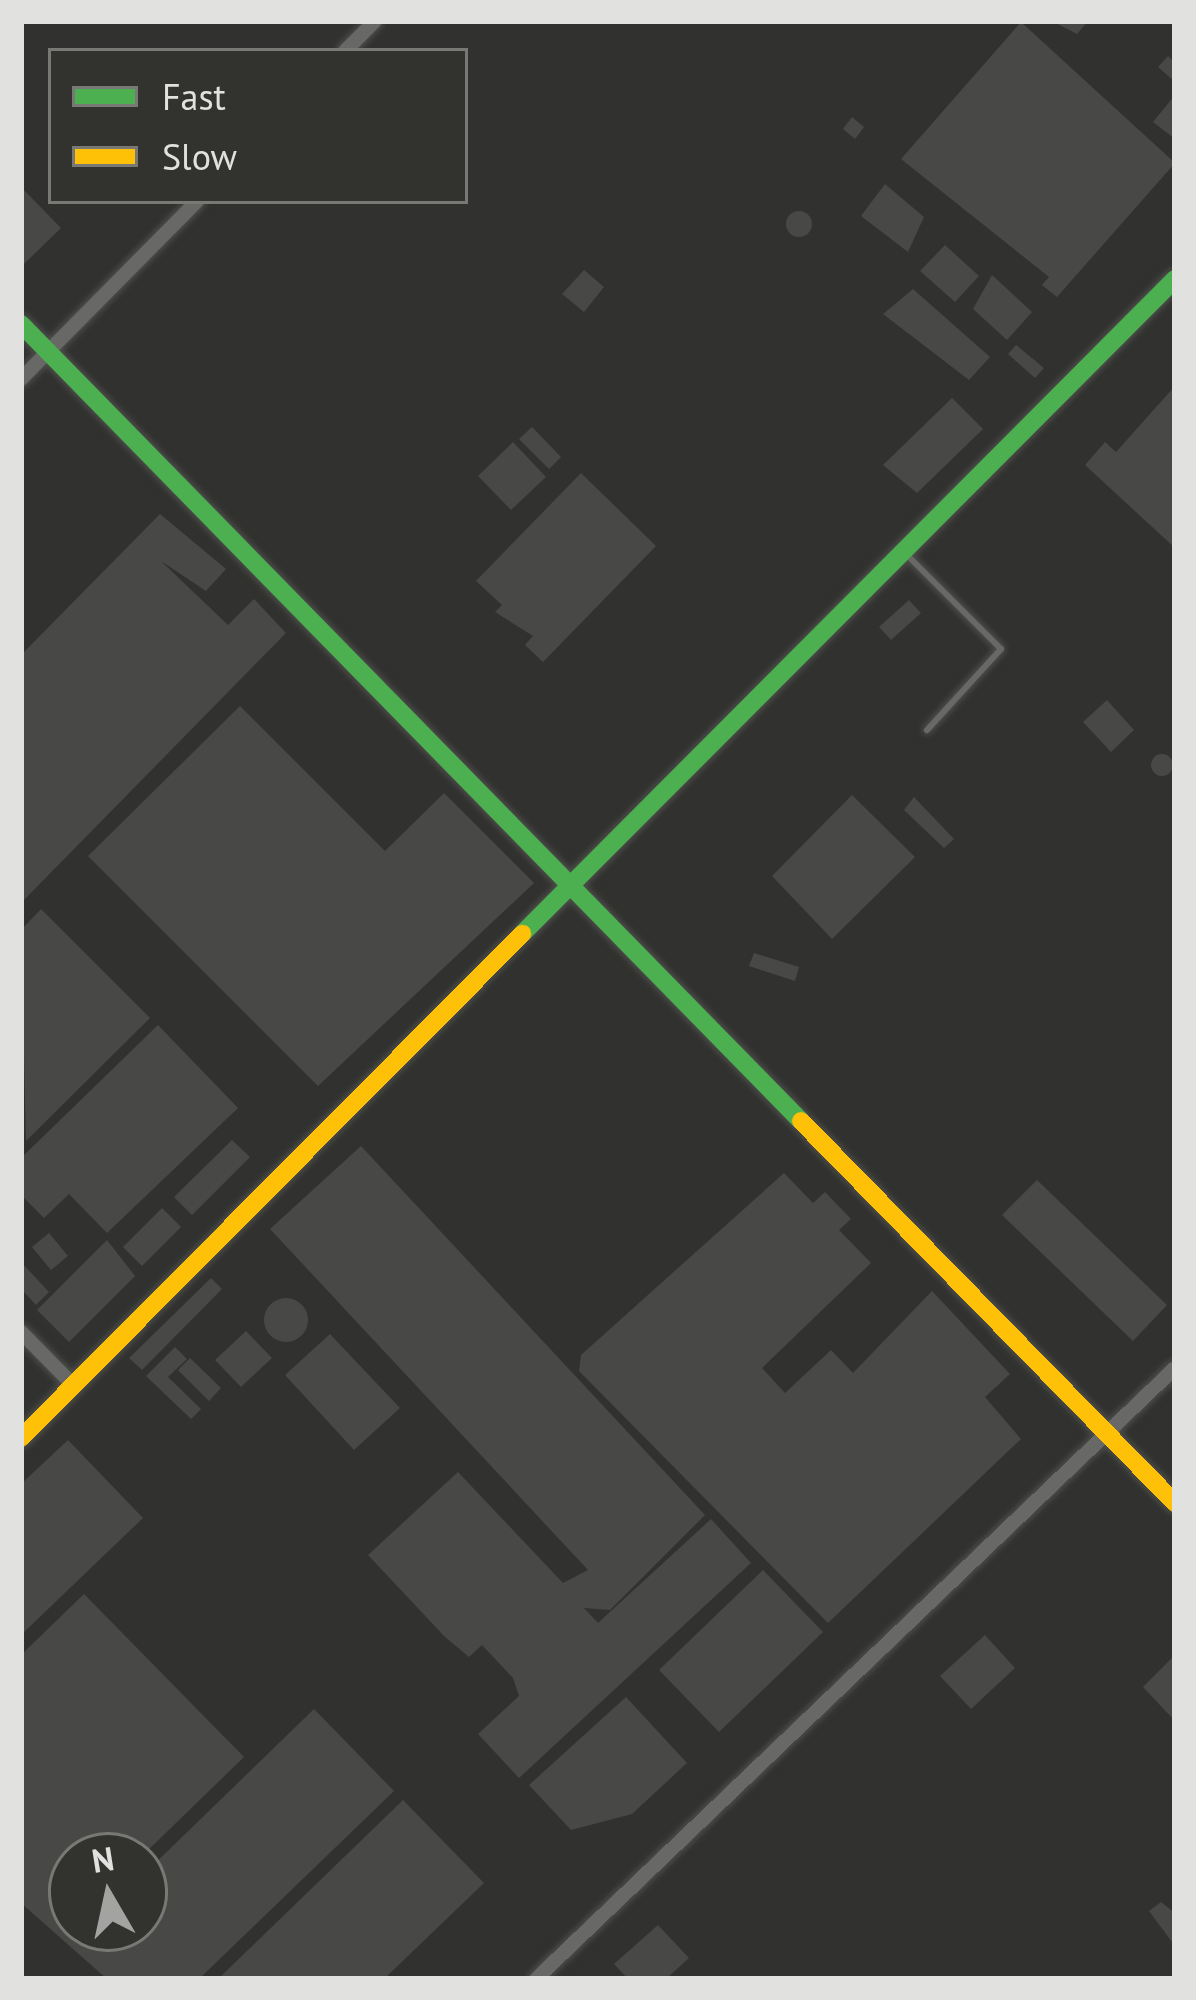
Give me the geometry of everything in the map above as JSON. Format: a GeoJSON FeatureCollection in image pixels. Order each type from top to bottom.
{"type":"FeatureCollection","features":[{"type":"Feature","properties":{"kind":"street"},"geometry":{"type":"LineString","coordinates":[[348,48],[375,21]]}},
{"type":"Feature","properties":{"kind":"street"},"geometry":{"type":"LineString","coordinates":[[21,379],[194,204]]}},
{"type":"Feature","properties":{"kind":"street"},"geometry":{"type":"LineString","coordinates":[[21,1438],[574,884],[899,547],[1175,279]]}},
{"type":"Feature","properties":{"kind":"street"},"geometry":{"type":"LineString","coordinates":[[21,324],[1175,1503]]}},
{"type":"Feature","properties":{"kind":"street"},"geometry":{"type":"LineString","coordinates":[[21,1331],[74,1385]]}},
{"type":"Feature","properties":{"kind":"street"},"geometry":{"type":"LineString","coordinates":[[536,1979],[1110,1437],[1175,1368]]}},
{"type":"Feature","properties":{"kind":"lane"},"geometry":{"type":"LineString","coordinates":[[899,547],[1001,649],[927,730]]}},
{"type":"Feature","properties":{"kind":"building"},"geometry":{"type":"Polygon","coordinates":[[[1052,21],[1088,21],[1077,34],[1052,21]]]}},
{"type":"Feature","properties":{"kind":"building"},"geometry":{"type":"Polygon","coordinates":[[[1021,22],[1175,163],[1057,297],[1042,285],[1049,277],[901,159],[1021,22]]]}},
{"type":"Feature","properties":{"kind":"building"},"geometry":{"type":"Polygon","coordinates":[[[1168,56],[1175,63],[1175,82],[1158,67],[1168,56]]]}},
{"type":"Feature","properties":{"kind":"building"},"geometry":{"type":"Polygon","coordinates":[[[1175,95],[1175,139],[1153,122],[1175,95]]]}},
{"type":"Feature","properties":{"kind":"building"},"geometry":{"type":"Polygon","coordinates":[[[852,117],[864,127],[855,139],[843,129],[852,117]]]}},
{"type":"Feature","properties":{"kind":"building"},"geometry":{"type":"Polygon","coordinates":[[[885,184],[924,217],[908,252],[861,216],[885,184]]]}},
{"type":"Feature","properties":{"kind":"building"},"geometry":{"type":"Polygon","coordinates":[[[21,187],[61,228],[24,264],[21,261],[21,187]]]}},
{"type":"Feature","properties":{"kind":"building"},"geometry":{"type":"Polygon","coordinates":[[[799,211],[812,224],[799,237],[786,224],[799,211]]]}},
{"type":"Feature","properties":{"kind":"building"},"geometry":{"type":"Polygon","coordinates":[[[945,245],[979,276],[955,302],[920,271],[945,245]]]}},
{"type":"Feature","properties":{"kind":"building"},"geometry":{"type":"Polygon","coordinates":[[[584,270],[604,287],[584,312],[562,294],[584,270]]]}},
{"type":"Feature","properties":{"kind":"building"},"geometry":{"type":"Polygon","coordinates":[[[992,275],[1032,312],[1007,340],[973,309],[992,275]]]}},
{"type":"Feature","properties":{"kind":"building"},"geometry":{"type":"Polygon","coordinates":[[[913,289],[990,357],[969,380],[883,314],[913,289]]]}},
{"type":"Feature","properties":{"kind":"building"},"geometry":{"type":"Polygon","coordinates":[[[1016,345],[1044,368],[1035,378],[1008,354],[1016,345]]]}},
{"type":"Feature","properties":{"kind":"building"},"geometry":{"type":"Polygon","coordinates":[[[1175,386],[1175,548],[1085,465],[1105,442],[1116,452],[1175,386]]]}},
{"type":"Feature","properties":{"kind":"building"},"geometry":{"type":"Polygon","coordinates":[[[952,398],[983,429],[917,493],[883,465],[952,398]]]}},
{"type":"Feature","properties":{"kind":"building"},"geometry":{"type":"Polygon","coordinates":[[[532,427],[561,457],[549,469],[519,439],[532,427]]]}},
{"type":"Feature","properties":{"kind":"building"},"geometry":{"type":"Polygon","coordinates":[[[513,442],[546,477],[511,510],[478,476],[513,442]]]}},
{"type":"Feature","properties":{"kind":"building"},"geometry":{"type":"Polygon","coordinates":[[[581,473],[656,546],[543,662],[525,645],[533,636],[495,612],[502,605],[476,581],[581,473]]]}},
{"type":"Feature","properties":{"kind":"building"},"geometry":{"type":"Polygon","coordinates":[[[160,514],[226,569],[206,591],[161,561],[228,625],[254,599],[286,633],[21,903],[21,655],[160,514]]]}},
{"type":"Feature","properties":{"kind":"building"},"geometry":{"type":"Polygon","coordinates":[[[909,600],[921,613],[891,640],[879,627],[909,600]]]}},
{"type":"Feature","properties":{"kind":"building"},"geometry":{"type":"Polygon","coordinates":[[[1107,700],[1134,730],[1111,752],[1083,722],[1107,700]]]}},
{"type":"Feature","properties":{"kind":"building"},"geometry":{"type":"Polygon","coordinates":[[[240,706],[385,851],[444,793],[534,883],[318,1086],[88,856],[240,706]]]}},
{"type":"Feature","properties":{"kind":"building"},"geometry":{"type":"Polygon","coordinates":[[[1162,754],[1173,765],[1162,776],[1151,765],[1162,754]]]}},
{"type":"Feature","properties":{"kind":"building"},"geometry":{"type":"Polygon","coordinates":[[[852,795],[915,857],[832,939],[772,876],[852,795]]]}},
{"type":"Feature","properties":{"kind":"building"},"geometry":{"type":"Polygon","coordinates":[[[914,797],[954,839],[944,848],[904,810],[914,797]]]}},
{"type":"Feature","properties":{"kind":"building"},"geometry":{"type":"Polygon","coordinates":[[[41,909],[150,1018],[26,1141],[21,930],[41,909]]]}},
{"type":"Feature","properties":{"kind":"building"},"geometry":{"type":"Polygon","coordinates":[[[754,953],[799,967],[795,981],[749,966],[754,953]]]}},
{"type":"Feature","properties":{"kind":"building"},"geometry":{"type":"Polygon","coordinates":[[[158,1025],[238,1108],[107,1233],[69,1194],[44,1218],[21,1195],[21,1158],[158,1025]]]}},
{"type":"Feature","properties":{"kind":"building"},"geometry":{"type":"Polygon","coordinates":[[[232,1140],[250,1157],[192,1215],[174,1197],[232,1140]]]}},
{"type":"Feature","properties":{"kind":"building"},"geometry":{"type":"Polygon","coordinates":[[[361,1146],[705,1515],[610,1610],[584,1608],[598,1623],[711,1519],[751,1563],[519,1778],[478,1734],[519,1696],[513,1678],[482,1645],[469,1657],[445,1637],[368,1555],[458,1472],[563,1583],[588,1570],[270,1229],[361,1146]]]}},
{"type":"Feature","properties":{"kind":"building"},"geometry":{"type":"Polygon","coordinates":[[[784,1173],[813,1203],[825,1192],[851,1219],[839,1230],[871,1263],[762,1368],[785,1393],[831,1350],[853,1373],[932,1291],[1010,1374],[985,1397],[1021,1439],[828,1623],[579,1371],[581,1355],[784,1173]]]}},
{"type":"Feature","properties":{"kind":"building"},"geometry":{"type":"Polygon","coordinates":[[[1037,1180],[1167,1305],[1133,1341],[1002,1215],[1037,1180]]]}},
{"type":"Feature","properties":{"kind":"building"},"geometry":{"type":"Polygon","coordinates":[[[162,1208],[181,1227],[142,1266],[123,1247],[162,1208]]]}},
{"type":"Feature","properties":{"kind":"building"},"geometry":{"type":"Polygon","coordinates":[[[49,1233],[68,1256],[51,1270],[32,1247],[49,1233]]]}},
{"type":"Feature","properties":{"kind":"building"},"geometry":{"type":"Polygon","coordinates":[[[107,1240],[135,1276],[69,1342],[37,1310],[107,1240]]]}},
{"type":"Feature","properties":{"kind":"building"},"geometry":{"type":"Polygon","coordinates":[[[21,1262],[49,1292],[36,1305],[21,1289],[21,1262]]]}},
{"type":"Feature","properties":{"kind":"building"},"geometry":{"type":"Polygon","coordinates":[[[211,1278],[222,1289],[142,1370],[129,1358],[211,1278]]]}},
{"type":"Feature","properties":{"kind":"building"},"geometry":{"type":"Polygon","coordinates":[[[286,1298],[302,1304],[308,1320],[302,1336],[286,1342],[270,1336],[264,1320],[270,1304],[286,1298]]]}},
{"type":"Feature","properties":{"kind":"building"},"geometry":{"type":"Polygon","coordinates":[[[246,1331],[272,1358],[241,1387],[215,1360],[246,1331]]]}},
{"type":"Feature","properties":{"kind":"building"},"geometry":{"type":"Polygon","coordinates":[[[330,1334],[400,1408],[354,1450],[285,1375],[330,1334]]]}},
{"type":"Feature","properties":{"kind":"building"},"geometry":{"type":"Polygon","coordinates":[[[175,1347],[187,1359],[168,1377],[201,1409],[191,1419],[146,1376],[175,1347]]]}},
{"type":"Feature","properties":{"kind":"building"},"geometry":{"type":"Polygon","coordinates":[[[190,1358],[221,1388],[209,1401],[178,1370],[190,1358]]]}},
{"type":"Feature","properties":{"kind":"building"},"geometry":{"type":"Polygon","coordinates":[[[68,1440],[143,1518],[21,1635],[21,1484],[68,1440]]]}},
{"type":"Feature","properties":{"kind":"building"},"geometry":{"type":"Polygon","coordinates":[[[763,1570],[823,1632],[719,1732],[659,1670],[763,1570]]]}},
{"type":"Feature","properties":{"kind":"building"},"geometry":{"type":"Polygon","coordinates":[[[84,1594],[244,1757],[167,1832],[48,1832],[48,1927],[21,1903],[21,1655],[84,1594]]]}},
{"type":"Feature","properties":{"kind":"building"},"geometry":{"type":"Polygon","coordinates":[[[985,1635],[1015,1668],[971,1709],[940,1676],[985,1635]]]}},
{"type":"Feature","properties":{"kind":"building"},"geometry":{"type":"Polygon","coordinates":[[[1175,1655],[1175,1721],[1143,1687],[1175,1655]]]}},
{"type":"Feature","properties":{"kind":"building"},"geometry":{"type":"Polygon","coordinates":[[[626,1697],[687,1763],[632,1814],[571,1830],[529,1785],[626,1697]]]}},
{"type":"Feature","properties":{"kind":"building"},"geometry":{"type":"Polygon","coordinates":[[[314,1709],[394,1791],[199,1979],[107,1979],[76,1952],[168,1952],[168,1851],[314,1709]]]}},
{"type":"Feature","properties":{"kind":"building"},"geometry":{"type":"Polygon","coordinates":[[[403,1800],[484,1883],[384,1979],[218,1979],[403,1800]]]}},
{"type":"Feature","properties":{"kind":"building"},"geometry":{"type":"Polygon","coordinates":[[[1161,1902],[1175,1913],[1175,1946],[1149,1911],[1161,1902]]]}},
{"type":"Feature","properties":{"kind":"building"},"geometry":{"type":"Polygon","coordinates":[[[658,1925],[689,1958],[666,1979],[628,1979],[614,1964],[658,1925]]]}},
{"type":"Feature","properties":{"kind":"traffic: fast"},"geometry":{"type":"LineString","coordinates":[[522,934],[1175,279]]}},
{"type":"Feature","properties":{"kind":"traffic: fast"},"geometry":{"type":"LineString","coordinates":[[21,324],[801,1121]]}},
{"type":"Feature","properties":{"kind":"traffic: slow"},"geometry":{"type":"LineString","coordinates":[[21,1438],[522,934]]}},
{"type":"Feature","properties":{"kind":"traffic: slow"},"geometry":{"type":"LineString","coordinates":[[801,1121],[1175,1503]]}}]}
